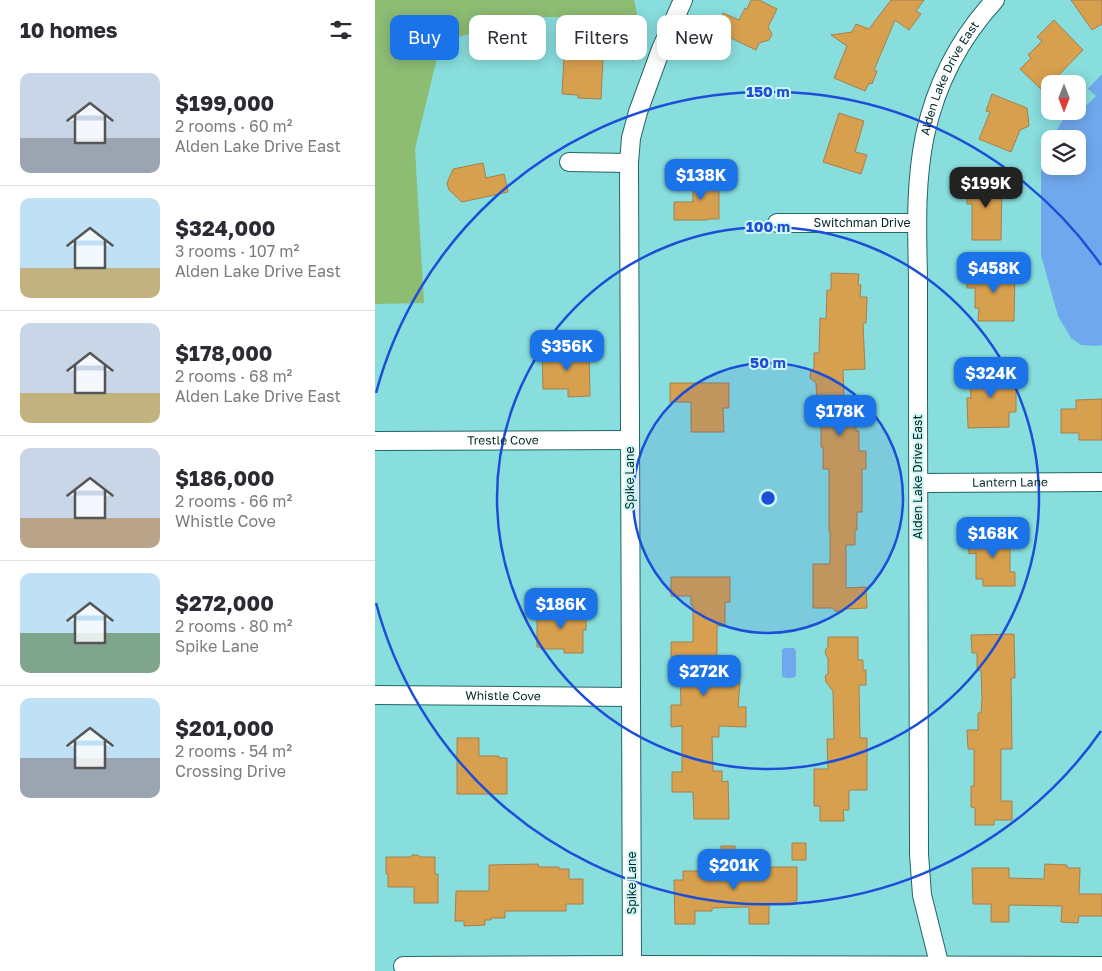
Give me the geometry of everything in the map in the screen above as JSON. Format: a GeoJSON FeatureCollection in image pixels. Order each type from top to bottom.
{"type":"FeatureCollection","features":[{"type":"Feature","properties":{"kind":"street","name":"Spike Lane"},"geometry":{"type":"LineString","coordinates":[[632,965],[629,163],[631,138],[638,112],[661,49],[683,0]]}},
{"type":"Feature","properties":{"kind":"street","name":"Alden Lake Drive East"},"geometry":{"type":"LineString","coordinates":[[940,968],[922,895],[919,854],[919,483],[916,224],[919,170],[931,111],[947,71],[958,50],[979,19],[995,0]]}},
{"type":"Feature","properties":{"kind":"street"},"geometry":{"type":"LineString","coordinates":[[569,162],[629,163]]}},
{"type":"Feature","properties":{"kind":"street","name":"Switchman Drive"},"geometry":{"type":"LineString","coordinates":[[777,224],[916,224]]}},
{"type":"Feature","properties":{"kind":"street","name":"Trestle Cove"},"geometry":{"type":"LineString","coordinates":[[375,441],[630,440]]}},
{"type":"Feature","properties":{"kind":"street","name":"Lantern Lane"},"geometry":{"type":"LineString","coordinates":[[919,483],[1102,482]]}},
{"type":"Feature","properties":{"kind":"street","name":"Whistle Cove"},"geometry":{"type":"LineString","coordinates":[[375,695],[631,697]]}},
{"type":"Feature","properties":{"kind":"street"},"geometry":{"type":"LineString","coordinates":[[403,966],[632,965],[940,968],[1102,966]]}},
{"type":"Feature","properties":{"kind":"green space"},"geometry":{"type":"Polygon","coordinates":[[[375,0],[634,0],[637,15],[556,15],[556,17],[546,17],[546,15],[469,15],[469,34],[459,37],[459,15],[390,15],[390,60],[436,60],[415,149],[424,303],[375,304],[375,0]]]}},
{"type":"Feature","properties":{"kind":"water"},"geometry":{"type":"Polygon","coordinates":[[[1102,74],[1102,345],[1095,346],[1081,345],[1071,338],[1058,316],[1041,255],[1041,175],[1086,175],[1086,130],[1057,130],[1063,120],[1086,120],[1086,91],[1102,74]]]}},
{"type":"Feature","properties":{"kind":"water"},"geometry":{"type":"Polygon","coordinates":[[[784,648],[794,648],[796,651],[796,676],[793,678],[782,676],[782,650],[784,648]]]}},
{"type":"Feature","properties":{"kind":"pier"},"geometry":{"type":"Polygon","coordinates":[[[1086,87],[1096,96],[1086,104],[1086,87]]]}},
{"type":"Feature","properties":{"kind":"building"},"geometry":{"type":"Polygon","coordinates":[[[751,0],[759,0],[777,9],[768,27],[772,34],[769,40],[759,43],[756,50],[731,38],[731,16],[739,20],[745,8],[747,9],[751,0]]]}},
{"type":"Feature","properties":{"kind":"building"},"geometry":{"type":"Polygon","coordinates":[[[891,0],[924,0],[916,11],[921,14],[909,30],[895,20],[874,70],[877,71],[872,84],[869,83],[865,91],[834,78],[847,46],[831,35],[852,32],[856,24],[869,29],[891,0]]]}},
{"type":"Feature","properties":{"kind":"building"},"geometry":{"type":"Polygon","coordinates":[[[1071,0],[1102,0],[1102,24],[1092,30],[1071,0]]]}},
{"type":"Feature","properties":{"kind":"building"},"geometry":{"type":"Polygon","coordinates":[[[1054,20],[1083,50],[1059,75],[1041,75],[1041,89],[1020,69],[1031,58],[1028,55],[1042,41],[1037,37],[1054,20]]]}},
{"type":"Feature","properties":{"kind":"building"},"geometry":{"type":"Polygon","coordinates":[[[564,60],[603,60],[601,99],[578,98],[578,95],[562,94],[564,60]]]}},
{"type":"Feature","properties":{"kind":"building"},"geometry":{"type":"Polygon","coordinates":[[[992,94],[1027,108],[1029,126],[1020,130],[1011,152],[979,139],[990,112],[986,111],[992,94]]]}},
{"type":"Feature","properties":{"kind":"building"},"geometry":{"type":"Polygon","coordinates":[[[839,113],[864,121],[855,152],[867,155],[861,174],[823,162],[839,113]]]}},
{"type":"Feature","properties":{"kind":"building"},"geometry":{"type":"Polygon","coordinates":[[[483,163],[486,178],[504,174],[508,192],[462,202],[449,190],[447,183],[453,169],[483,163]]]}},
{"type":"Feature","properties":{"kind":"building"},"geometry":{"type":"Polygon","coordinates":[[[696,175],[719,175],[719,219],[674,220],[674,202],[693,202],[693,182],[696,182],[696,175]]]}},
{"type":"Feature","properties":{"kind":"building"},"geometry":{"type":"Polygon","coordinates":[[[967,181],[1002,182],[1001,240],[972,240],[972,204],[967,204],[967,181]]]}},
{"type":"Feature","properties":{"kind":"building"},"geometry":{"type":"Polygon","coordinates":[[[967,270],[1015,270],[1014,321],[978,321],[979,308],[975,308],[975,288],[967,288],[967,270]]]}},
{"type":"Feature","properties":{"kind":"building"},"geometry":{"type":"Polygon","coordinates":[[[831,273],[859,274],[858,285],[861,285],[860,297],[867,297],[866,323],[863,323],[865,369],[843,370],[845,426],[856,426],[856,431],[859,431],[859,451],[866,451],[866,469],[862,469],[862,512],[857,512],[855,545],[846,545],[846,588],[866,587],[867,608],[845,609],[842,611],[835,611],[833,608],[813,608],[813,564],[830,564],[830,531],[829,469],[823,469],[821,408],[817,408],[816,383],[810,378],[811,370],[814,368],[814,353],[819,353],[820,318],[826,319],[827,290],[831,290],[831,273]]]}},
{"type":"Feature","properties":{"kind":"building"},"geometry":{"type":"Polygon","coordinates":[[[542,351],[589,351],[590,396],[568,397],[568,389],[543,389],[542,351]]]}},
{"type":"Feature","properties":{"kind":"building"},"geometry":{"type":"Polygon","coordinates":[[[974,367],[1007,367],[1007,383],[1016,390],[1016,412],[1009,412],[1009,427],[968,428],[967,398],[971,398],[970,384],[974,384],[974,367]]]}},
{"type":"Feature","properties":{"kind":"building"},"geometry":{"type":"Polygon","coordinates":[[[670,383],[729,383],[729,408],[723,408],[724,432],[691,432],[691,402],[670,402],[670,383]]]}},
{"type":"Feature","properties":{"kind":"building"},"geometry":{"type":"Polygon","coordinates":[[[1102,399],[1102,440],[1079,440],[1079,433],[1061,433],[1061,409],[1076,409],[1076,400],[1102,399]]]}},
{"type":"Feature","properties":{"kind":"building"},"geometry":{"type":"Polygon","coordinates":[[[1010,533],[1010,572],[1015,572],[1015,586],[983,586],[983,579],[976,579],[976,553],[969,554],[968,534],[1010,533]]]}},
{"type":"Feature","properties":{"kind":"building"},"geometry":{"type":"Polygon","coordinates":[[[671,577],[730,577],[730,602],[725,602],[725,626],[717,626],[717,682],[740,682],[738,707],[746,707],[746,727],[719,726],[719,737],[712,737],[713,771],[722,771],[722,782],[728,781],[729,819],[694,819],[693,792],[672,792],[672,772],[682,772],[682,726],[671,727],[671,705],[681,705],[680,661],[671,661],[671,642],[693,642],[693,605],[691,605],[691,596],[671,596],[671,577]]]}},
{"type":"Feature","properties":{"kind":"building"},"geometry":{"type":"Polygon","coordinates":[[[542,606],[562,606],[562,613],[586,613],[586,630],[583,630],[583,653],[564,653],[564,649],[541,649],[541,647],[537,647],[537,615],[542,615],[542,606]]]}},
{"type":"Feature","properties":{"kind":"building"},"geometry":{"type":"Polygon","coordinates":[[[1014,634],[1015,678],[1011,678],[1012,749],[1001,749],[1001,801],[1012,801],[1012,820],[994,820],[994,825],[975,825],[975,808],[971,807],[971,786],[974,786],[974,749],[968,749],[967,730],[978,730],[978,713],[981,713],[982,698],[981,670],[977,670],[977,653],[972,653],[971,635],[1014,634]]]}},
{"type":"Feature","properties":{"kind":"building"},"geometry":{"type":"Polygon","coordinates":[[[828,637],[858,637],[858,660],[863,660],[863,670],[866,670],[866,685],[859,685],[860,738],[867,738],[867,790],[849,790],[849,810],[843,810],[844,821],[820,821],[820,806],[814,806],[814,769],[828,769],[827,739],[834,739],[833,691],[826,682],[825,676],[828,674],[828,658],[825,650],[828,647],[828,637]]]}},
{"type":"Feature","properties":{"kind":"building"},"geometry":{"type":"Polygon","coordinates":[[[457,738],[479,738],[479,756],[507,758],[507,794],[457,794],[457,738]]]}},
{"type":"Feature","properties":{"kind":"building"},"geometry":{"type":"Polygon","coordinates":[[[792,843],[806,843],[806,860],[792,860],[792,843]]]}},
{"type":"Feature","properties":{"kind":"building"},"geometry":{"type":"Polygon","coordinates":[[[721,846],[735,846],[735,876],[765,876],[765,867],[797,867],[797,901],[795,901],[795,904],[769,904],[769,924],[749,924],[749,907],[712,908],[712,911],[695,911],[695,924],[675,924],[674,880],[683,880],[683,871],[721,871],[721,846]]]}},
{"type":"Feature","properties":{"kind":"building"},"geometry":{"type":"Polygon","coordinates":[[[412,855],[435,857],[435,874],[438,874],[438,903],[414,903],[414,887],[388,887],[386,857],[411,857],[412,855]]]}},
{"type":"Feature","properties":{"kind":"building"},"geometry":{"type":"Polygon","coordinates":[[[538,864],[539,867],[569,869],[569,879],[583,879],[583,904],[566,904],[566,911],[505,911],[505,918],[485,920],[485,925],[464,926],[464,921],[455,921],[456,891],[489,891],[489,865],[538,864]]]}},
{"type":"Feature","properties":{"kind":"building"},"geometry":{"type":"Polygon","coordinates":[[[1045,864],[1067,865],[1067,868],[1080,868],[1079,894],[1102,894],[1102,916],[1079,916],[1078,923],[1061,922],[1062,906],[1009,905],[1009,922],[991,922],[991,904],[973,904],[972,868],[1009,868],[1009,878],[1044,879],[1045,864]]]}}]}
